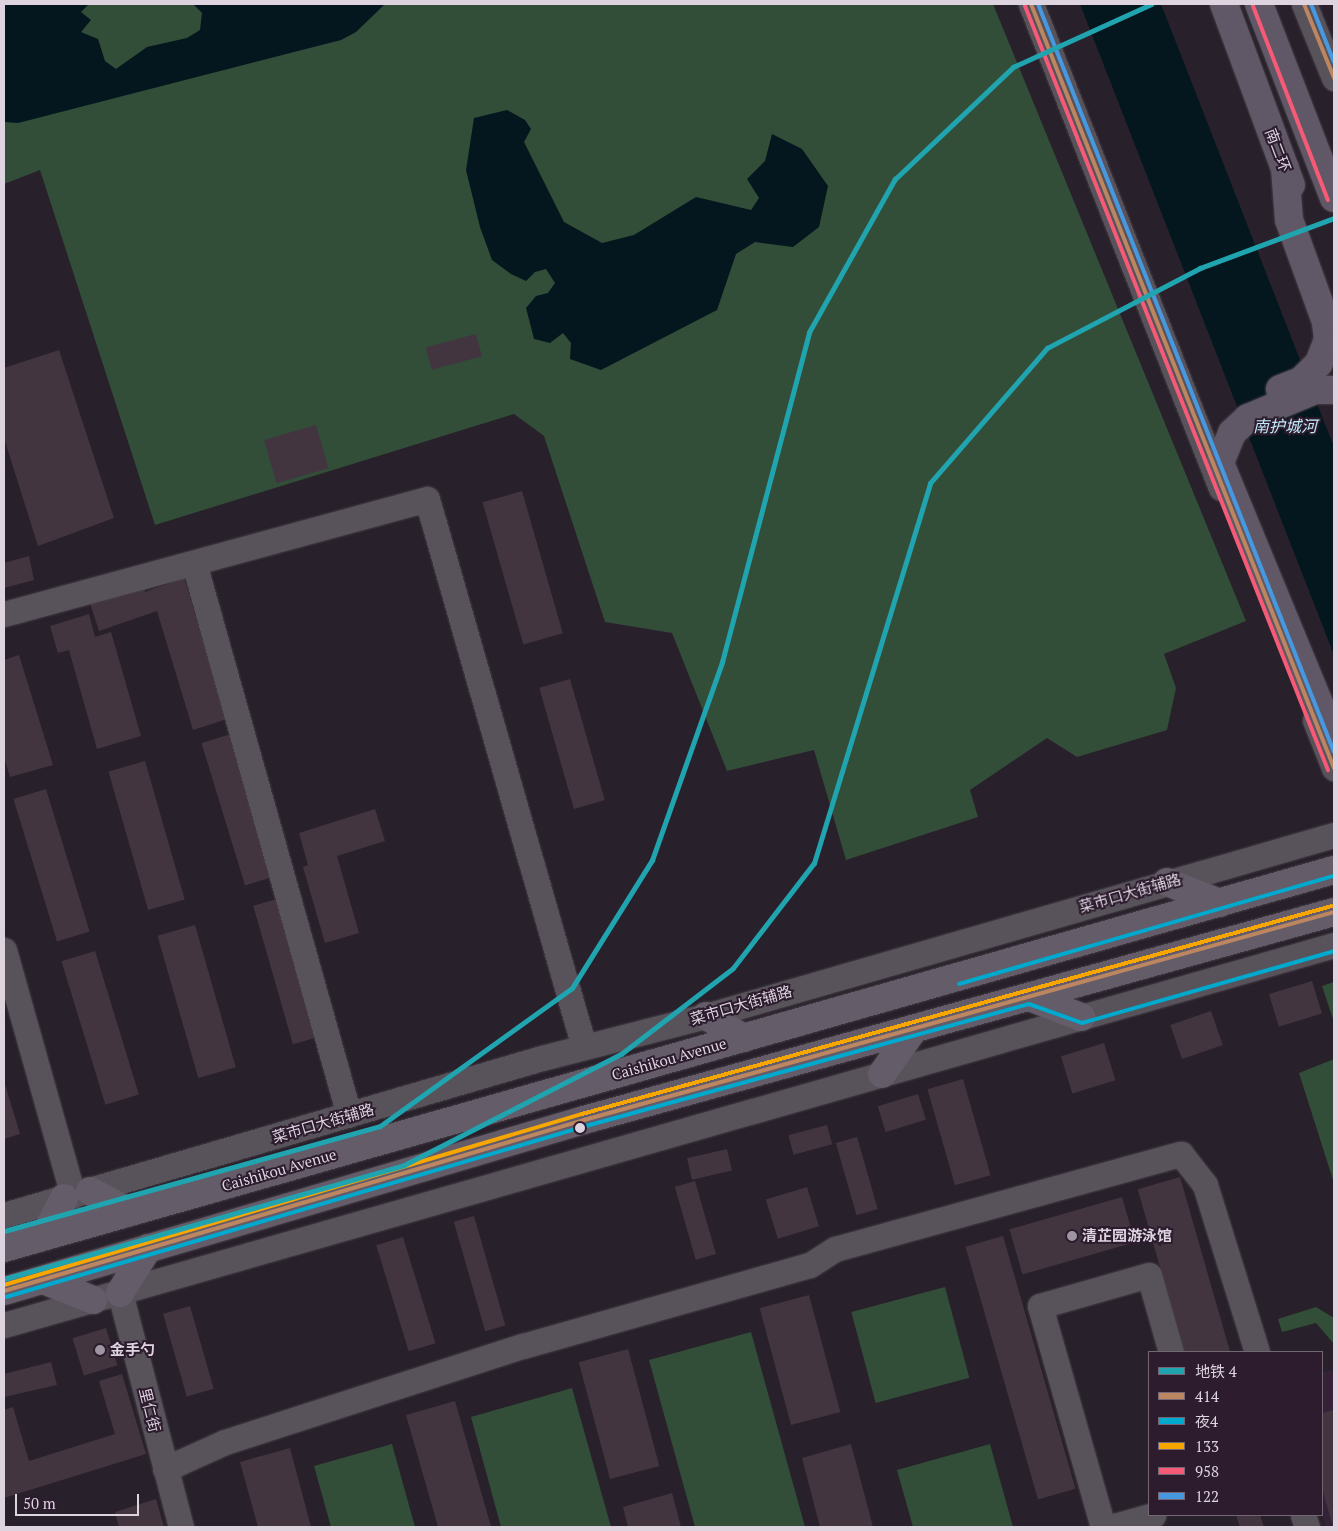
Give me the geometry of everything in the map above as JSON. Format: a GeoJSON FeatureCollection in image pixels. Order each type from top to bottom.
{"type":"FeatureCollection","features":[{"type":"Feature","properties":{"kind":"highway","name":"南二环"},"geometry":{"type":"LineString","coordinates":[[1224,4],[1334,296]]}},
{"type":"Feature","properties":{"kind":"highway"},"geometry":{"type":"LineString","coordinates":[[1259,4],[1334,198]]}},
{"type":"Feature","properties":{"kind":"highway"},"geometry":{"type":"LineString","coordinates":[[1205,447],[1228,426],[1249,401],[1301,381],[1319,363],[1328,339],[1326,322],[1289,220],[1285,168]]}},
{"type":"Feature","properties":{"kind":"highway"},"geometry":{"type":"LineString","coordinates":[[1228,426],[1269,407],[1315,390],[1333,389]]}},
{"type":"Feature","properties":{"kind":"highway"},"geometry":{"type":"LineString","coordinates":[[1228,426],[1220,463],[1334,740]]}},
{"type":"Feature","properties":{"kind":"main road","name":"Caishikou Avenue"},"geometry":{"type":"LineString","coordinates":[[4,1248],[1334,870]]}},
{"type":"Feature","properties":{"kind":"main road"},"geometry":{"type":"LineString","coordinates":[[1167,882],[1220,903]]}},
{"type":"Feature","properties":{"kind":"main road"},"geometry":{"type":"LineString","coordinates":[[4,1291],[584,1120],[1334,912]]}},
{"type":"Feature","properties":{"kind":"main road"},"geometry":{"type":"LineString","coordinates":[[1029,997],[1082,1017]]}},
{"type":"Feature","properties":{"kind":"main road"},"geometry":{"type":"LineString","coordinates":[[706,1016],[744,1038]]}},
{"type":"Feature","properties":{"kind":"main road"},"geometry":{"type":"LineString","coordinates":[[882,1074],[914,1029]]}},
{"type":"Feature","properties":{"kind":"main road"},"geometry":{"type":"LineString","coordinates":[[44,1236],[76,1195],[130,1212]]}},
{"type":"Feature","properties":{"kind":"main road"},"geometry":{"type":"LineString","coordinates":[[120,1293],[148,1248]]}},
{"type":"Feature","properties":{"kind":"main road"},"geometry":{"type":"LineString","coordinates":[[43,1280],[93,1300]]}},
{"type":"Feature","properties":{"kind":"street"},"geometry":{"type":"LineString","coordinates":[[1031,4],[1205,447],[1334,768]]}},
{"type":"Feature","properties":{"kind":"street"},"geometry":{"type":"LineString","coordinates":[[1304,4],[1334,78]]}},
{"type":"Feature","properties":{"kind":"street"},"geometry":{"type":"LineString","coordinates":[[4,614],[426,499],[584,1047]]}},
{"type":"Feature","properties":{"kind":"street"},"geometry":{"type":"LineString","coordinates":[[194,562],[349,1115]]}},
{"type":"Feature","properties":{"kind":"street","name":"菜市口大街辅路"},"geometry":{"type":"LineString","coordinates":[[4,1215],[584,1047],[706,1016],[1334,835]]}},
{"type":"Feature","properties":{"kind":"street"},"geometry":{"type":"LineString","coordinates":[[4,1325],[1334,944]]}},
{"type":"Feature","properties":{"kind":"street"},"geometry":{"type":"LineString","coordinates":[[4,950],[76,1195]]}},
{"type":"Feature","properties":{"kind":"street"},"geometry":{"type":"LineString","coordinates":[[165,1469],[225,1442],[523,1346],[810,1265],[835,1249],[1180,1154],[1205,1186],[1257,1351]]}},
{"type":"Feature","properties":{"kind":"street"},"geometry":{"type":"LineString","coordinates":[[1103,1527],[1040,1306],[1149,1275],[1171,1351]]}},
{"type":"Feature","properties":{"kind":"street","name":"里仁街"},"geometry":{"type":"LineString","coordinates":[[120,1293],[181,1527]]}},
{"type":"Feature","properties":{"kind":"street"},"geometry":{"type":"LineString","coordinates":[[1111,1527],[1150,1516]]}},
{"type":"Feature","properties":{"kind":"shaded area"},"geometry":{"type":"Polygon","coordinates":[[[1334,1369],[1334,1527],[1326,1527],[1323,1516],[1323,1373],[1334,1369]]]}},
{"type":"Feature","properties":{"kind":"green space"},"geometry":{"type":"Polygon","coordinates":[[[4,4],[993,4],[1246,621],[1164,654],[1176,688],[1167,730],[1077,757],[1047,738],[970,790],[978,817],[846,860],[814,750],[727,771],[672,633],[605,622],[544,436],[514,414],[155,525],[40,170],[4,184],[4,4]]]}},
{"type":"Feature","properties":{"kind":"green space"},"geometry":{"type":"Polygon","coordinates":[[[1334,982],[1334,1022],[1322,986],[1334,982]]]}},
{"type":"Feature","properties":{"kind":"green space"},"geometry":{"type":"Polygon","coordinates":[[[1334,1059],[1334,1183],[1299,1073],[1334,1059]]]}},
{"type":"Feature","properties":{"kind":"green space"},"geometry":{"type":"Polygon","coordinates":[[[945,1287],[969,1378],[876,1403],[851,1312],[945,1287]]]}},
{"type":"Feature","properties":{"kind":"green space"},"geometry":{"type":"Polygon","coordinates":[[[1316,1307],[1334,1318],[1334,1344],[1316,1323],[1282,1332],[1278,1319],[1316,1307]]]}},
{"type":"Feature","properties":{"kind":"green space"},"geometry":{"type":"Polygon","coordinates":[[[751,1332],[805,1527],[695,1527],[649,1360],[751,1332]]]}},
{"type":"Feature","properties":{"kind":"green space"},"geometry":{"type":"Polygon","coordinates":[[[572,1388],[611,1527],[501,1527],[471,1417],[572,1388]]]}},
{"type":"Feature","properties":{"kind":"green space"},"geometry":{"type":"Polygon","coordinates":[[[392,1444],[415,1527],[331,1527],[314,1466],[392,1444]]]}},
{"type":"Feature","properties":{"kind":"green space"},"geometry":{"type":"Polygon","coordinates":[[[990,1444],[1013,1527],[913,1527],[897,1470],[990,1444]]]}},
{"type":"Feature","properties":{"kind":"water"},"geometry":{"type":"Polygon","coordinates":[[[4,4],[89,4],[81,12],[91,20],[81,32],[98,39],[105,61],[116,69],[147,47],[187,38],[200,30],[202,13],[194,5],[173,4],[385,4],[356,32],[341,40],[18,123],[4,122],[4,4]]]}},
{"type":"Feature","properties":{"kind":"water","name":"南护城河"},"geometry":{"type":"Polygon","coordinates":[[[1080,4],[1161,4],[1334,447],[1334,655],[1080,4]]]}},
{"type":"Feature","properties":{"kind":"water"},"geometry":{"type":"Polygon","coordinates":[[[507,110],[525,120],[531,129],[524,142],[564,222],[602,243],[634,235],[696,197],[751,210],[759,198],[747,179],[765,161],[772,134],[802,149],[828,186],[819,227],[793,247],[755,242],[736,254],[717,310],[601,370],[570,359],[571,343],[563,333],[550,343],[534,339],[526,308],[536,296],[548,293],[555,283],[546,269],[535,272],[526,281],[511,274],[492,260],[480,227],[466,170],[474,118],[507,110]]]}},
{"type":"Feature","properties":{"kind":"building"},"geometry":{"type":"Polygon","coordinates":[[[476,334],[482,356],[432,370],[426,347],[476,334]]]}},
{"type":"Feature","properties":{"kind":"building"},"geometry":{"type":"Polygon","coordinates":[[[59,350],[114,518],[38,546],[4,438],[4,368],[59,350]]]}},
{"type":"Feature","properties":{"kind":"building"},"geometry":{"type":"Polygon","coordinates":[[[316,425],[328,468],[276,483],[264,440],[316,425]]]}},
{"type":"Feature","properties":{"kind":"building"},"geometry":{"type":"Polygon","coordinates":[[[522,491],[563,633],[523,645],[483,502],[522,491]]]}},
{"type":"Feature","properties":{"kind":"building"},"geometry":{"type":"Polygon","coordinates":[[[29,556],[34,580],[4,588],[4,563],[29,556]]]}},
{"type":"Feature","properties":{"kind":"building"},"geometry":{"type":"Polygon","coordinates":[[[184,578],[227,719],[193,730],[157,611],[99,631],[89,600],[143,583],[145,592],[184,578]]]}},
{"type":"Feature","properties":{"kind":"building"},"geometry":{"type":"Polygon","coordinates":[[[89,614],[95,637],[111,632],[141,736],[97,749],[69,650],[58,653],[50,626],[89,614]]]}},
{"type":"Feature","properties":{"kind":"building"},"geometry":{"type":"Polygon","coordinates":[[[19,655],[53,765],[10,777],[4,757],[4,660],[19,655]]]}},
{"type":"Feature","properties":{"kind":"building"},"geometry":{"type":"Polygon","coordinates":[[[570,679],[605,800],[574,809],[539,688],[570,679]]]}},
{"type":"Feature","properties":{"kind":"building"},"geometry":{"type":"Polygon","coordinates":[[[234,733],[278,875],[245,885],[201,743],[234,733]]]}},
{"type":"Feature","properties":{"kind":"building"},"geometry":{"type":"Polygon","coordinates":[[[145,761],[185,899],[148,910],[108,771],[145,761]]]}},
{"type":"Feature","properties":{"kind":"building"},"geometry":{"type":"Polygon","coordinates":[[[46,789],[90,931],[57,941],[13,799],[46,789]]]}},
{"type":"Feature","properties":{"kind":"building"},"geometry":{"type":"Polygon","coordinates":[[[375,809],[385,841],[337,856],[359,933],[325,943],[303,867],[308,865],[299,833],[375,809]]]}},
{"type":"Feature","properties":{"kind":"building"},"geometry":{"type":"Polygon","coordinates":[[[284,897],[324,1035],[293,1044],[253,906],[284,897]]]}},
{"type":"Feature","properties":{"kind":"building"},"geometry":{"type":"Polygon","coordinates":[[[195,925],[236,1067],[198,1078],[158,936],[195,925]]]}},
{"type":"Feature","properties":{"kind":"building"},"geometry":{"type":"Polygon","coordinates":[[[95,951],[139,1094],[105,1105],[62,961],[95,951]]]}},
{"type":"Feature","properties":{"kind":"building"},"geometry":{"type":"Polygon","coordinates":[[[1312,981],[1322,1014],[1279,1027],[1269,994],[1312,981]]]}},
{"type":"Feature","properties":{"kind":"building"},"geometry":{"type":"Polygon","coordinates":[[[1211,1011],[1223,1045],[1182,1059],[1170,1025],[1211,1011]]]}},
{"type":"Feature","properties":{"kind":"building"},"geometry":{"type":"Polygon","coordinates":[[[1104,1043],[1115,1080],[1072,1093],[1061,1056],[1104,1043]]]}},
{"type":"Feature","properties":{"kind":"building"},"geometry":{"type":"Polygon","coordinates":[[[963,1079],[991,1175],[955,1185],[927,1089],[963,1079]]]}},
{"type":"Feature","properties":{"kind":"building"},"geometry":{"type":"Polygon","coordinates":[[[4,1081],[20,1134],[4,1139],[4,1081]]]}},
{"type":"Feature","properties":{"kind":"building"},"geometry":{"type":"Polygon","coordinates":[[[918,1094],[926,1120],[886,1132],[878,1106],[918,1094]]]}},
{"type":"Feature","properties":{"kind":"building"},"geometry":{"type":"Polygon","coordinates":[[[827,1125],[832,1144],[794,1155],[788,1135],[827,1125]]]}},
{"type":"Feature","properties":{"kind":"building"},"geometry":{"type":"Polygon","coordinates":[[[857,1137],[878,1209],[857,1215],[836,1143],[857,1137]]]}},
{"type":"Feature","properties":{"kind":"building"},"geometry":{"type":"Polygon","coordinates":[[[727,1149],[732,1170],[692,1180],[687,1158],[727,1149]]]}},
{"type":"Feature","properties":{"kind":"building"},"geometry":{"type":"Polygon","coordinates":[[[1180,1177],[1230,1351],[1184,1351],[1138,1189],[1180,1177]]]}},
{"type":"Feature","properties":{"kind":"building"},"geometry":{"type":"Polygon","coordinates":[[[695,1181],[716,1254],[696,1260],[675,1187],[695,1181]]]}},
{"type":"Feature","properties":{"kind":"building"},"geometry":{"type":"Polygon","coordinates":[[[807,1187],[819,1226],[778,1239],[766,1200],[807,1187]]]}},
{"type":"Feature","properties":{"kind":"building","name":"清芷园游泳馆"},"geometry":{"type":"Polygon","coordinates":[[[1122,1197],[1135,1242],[1022,1274],[1010,1229],[1122,1197]]]}},
{"type":"Feature","properties":{"kind":"building"},"geometry":{"type":"Polygon","coordinates":[[[474,1216],[505,1326],[485,1331],[454,1222],[474,1216]]]}},
{"type":"Feature","properties":{"kind":"building"},"geometry":{"type":"Polygon","coordinates":[[[1003,1236],[1075,1489],[1038,1500],[966,1247],[1003,1236]]]}},
{"type":"Feature","properties":{"kind":"building"},"geometry":{"type":"Polygon","coordinates":[[[403,1237],[435,1343],[409,1351],[376,1245],[403,1237]]]}},
{"type":"Feature","properties":{"kind":"building"},"geometry":{"type":"Polygon","coordinates":[[[809,1295],[840,1412],[791,1425],[760,1308],[809,1295]]]}},
{"type":"Feature","properties":{"kind":"building"},"geometry":{"type":"Polygon","coordinates":[[[190,1306],[214,1389],[187,1396],[163,1314],[190,1306]]]}},
{"type":"Feature","properties":{"kind":"building"},"geometry":{"type":"Polygon","coordinates":[[[106,1328],[117,1365],[84,1376],[73,1338],[106,1328]]]}},
{"type":"Feature","properties":{"kind":"building"},"geometry":{"type":"Polygon","coordinates":[[[628,1349],[659,1466],[610,1479],[579,1362],[628,1349]]]}},
{"type":"Feature","properties":{"kind":"building"},"geometry":{"type":"Polygon","coordinates":[[[51,1362],[57,1385],[4,1397],[4,1374],[51,1362]]]}},
{"type":"Feature","properties":{"kind":"building"},"geometry":{"type":"Polygon","coordinates":[[[122,1374],[146,1454],[4,1498],[4,1410],[13,1407],[29,1461],[115,1434],[99,1381],[122,1374]]]}},
{"type":"Feature","properties":{"kind":"building"},"geometry":{"type":"Polygon","coordinates":[[[455,1401],[491,1527],[438,1527],[406,1415],[455,1401]]]}},
{"type":"Feature","properties":{"kind":"building"},"geometry":{"type":"Polygon","coordinates":[[[1334,1410],[1334,1527],[1323,1492],[1323,1413],[1334,1410]]]}},
{"type":"Feature","properties":{"kind":"building"},"geometry":{"type":"Polygon","coordinates":[[[851,1444],[873,1527],[820,1527],[802,1458],[851,1444]]]}},
{"type":"Feature","properties":{"kind":"building"},"geometry":{"type":"Polygon","coordinates":[[[290,1448],[311,1527],[258,1527],[240,1462],[290,1448]]]}},
{"type":"Feature","properties":{"kind":"building"},"geometry":{"type":"Polygon","coordinates":[[[672,1493],[681,1527],[628,1527],[623,1507],[672,1493]]]}},
{"type":"Feature","properties":{"kind":"building"},"geometry":{"type":"Polygon","coordinates":[[[156,1499],[164,1527],[119,1527],[115,1512],[156,1499]]]}},
{"type":"Feature","properties":{"kind":"building"},"geometry":{"type":"Polygon","coordinates":[[[1236,1516],[1260,1516],[1264,1527],[1240,1527],[1236,1516]]]}},
{"type":"Feature","properties":{"kind":"metro line","name":"4"},"geometry":{"type":"LineString","coordinates":[[4,1231],[380,1126],[572,988],[652,860],[722,662],[809,332],[895,179],[1013,67],[1151,4]]}},
{"type":"Feature","properties":{"kind":"metro line","name":"4"},"geometry":{"type":"LineString","coordinates":[[4,1279],[404,1165],[621,1054],[733,968],[814,863],[930,483],[1047,348],[1200,268],[1334,218]]}},
{"type":"Feature","properties":{"kind":"transit line","name":"414"},"geometry":{"type":"LineString","coordinates":[[1031,4],[1334,768]]}},
{"type":"Feature","properties":{"kind":"transit line","name":"122"},"geometry":{"type":"LineString","coordinates":[[1038,4],[1334,752]]}},
{"type":"Feature","properties":{"kind":"transit line","name":"414"},"geometry":{"type":"LineString","coordinates":[[1304,4],[1334,78]]}},
{"type":"Feature","properties":{"kind":"transit line","name":"122"},"geometry":{"type":"LineString","coordinates":[[1311,4],[1334,62]]}},
{"type":"Feature","properties":{"kind":"transit line","name":"958"},"geometry":{"type":"LineString","coordinates":[[1025,6],[1328,770]]}},
{"type":"Feature","properties":{"kind":"transit line","name":"958"},"geometry":{"type":"LineString","coordinates":[[1253,6],[1328,200]]}},
{"type":"Feature","properties":{"kind":"transit line","name":"夜4"},"geometry":{"type":"LineString","coordinates":[[959,984],[1334,876]]}},
{"type":"Feature","properties":{"kind":"transit line","name":"133"},"geometry":{"type":"LineString","coordinates":[[4,1285],[582,1114],[1332,906]]}},
{"type":"Feature","properties":{"kind":"transit line","name":"414"},"geometry":{"type":"LineString","coordinates":[[4,1291],[584,1120],[1334,912]]}},
{"type":"Feature","properties":{"kind":"transit line","name":"夜4"},"geometry":{"type":"LineString","coordinates":[[6,1297],[586,1126],[1029,1004],[1082,1023],[1334,951]]}},
{"type":"Feature","properties":{"kind":"place","name":"清芷园游泳馆"},"geometry":{"type":"Point","coordinates":[1072,1236]}},
{"type":"Feature","properties":{"kind":"place","name":"金手勺"},"geometry":{"type":"Point","coordinates":[100,1350]}}]}
